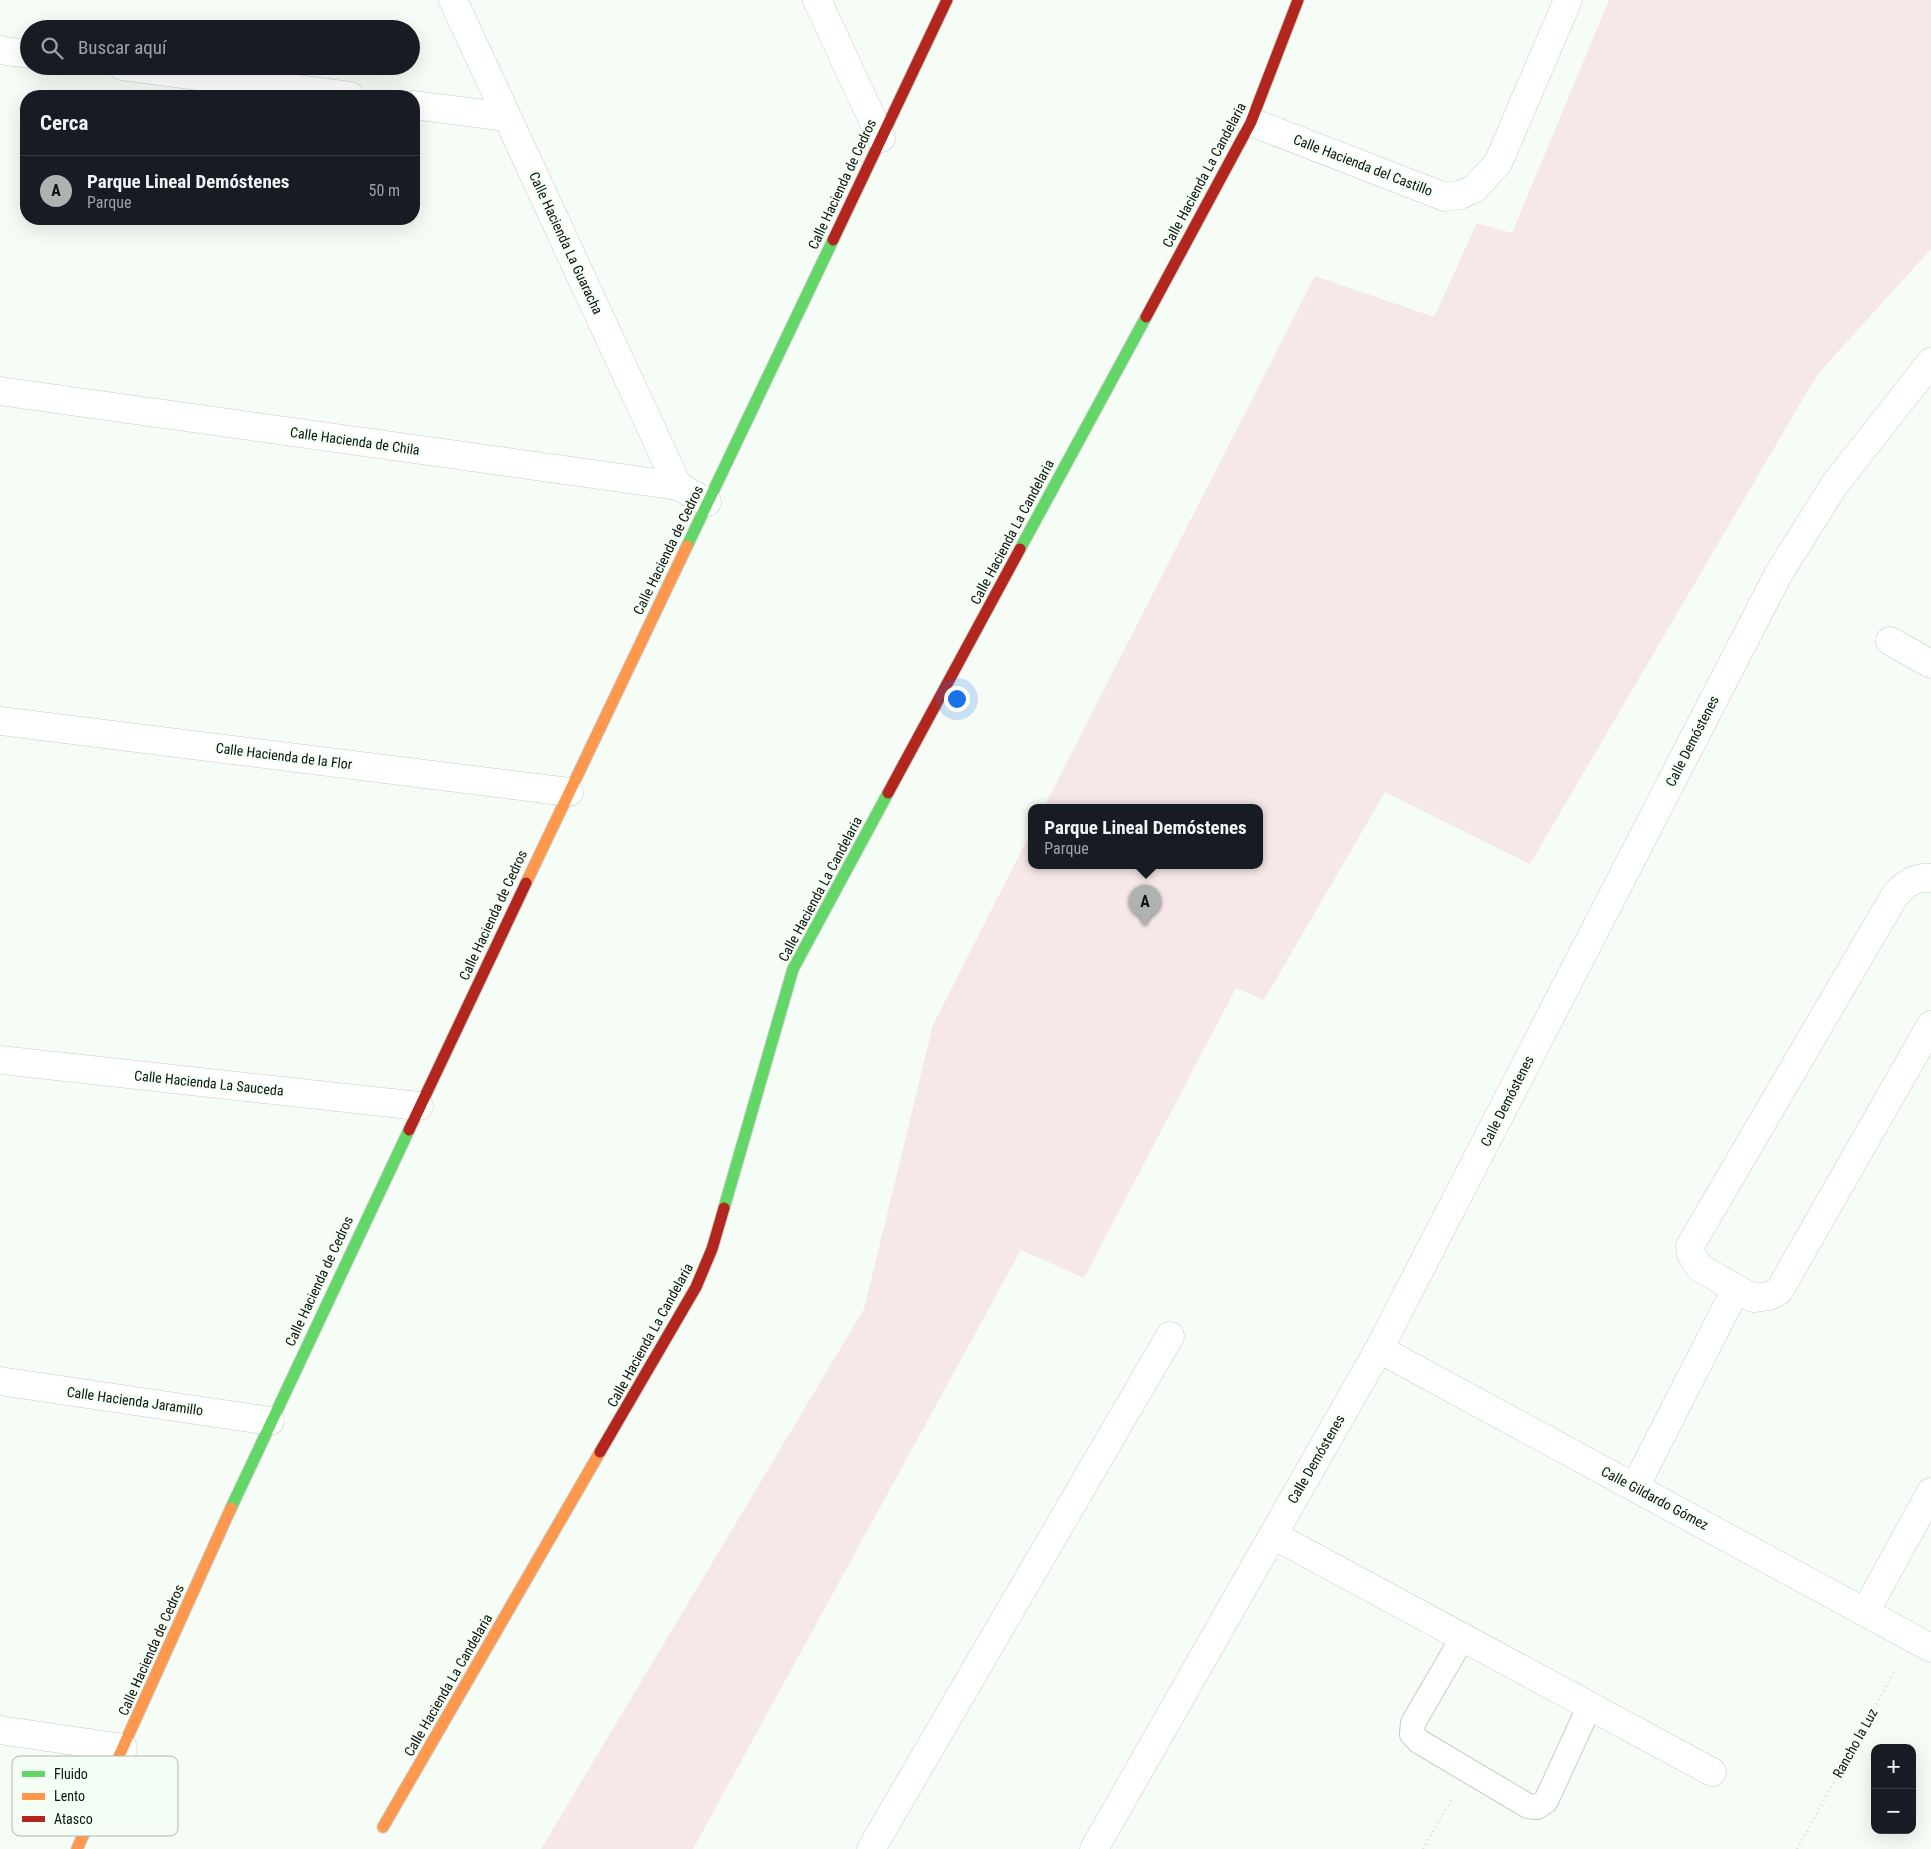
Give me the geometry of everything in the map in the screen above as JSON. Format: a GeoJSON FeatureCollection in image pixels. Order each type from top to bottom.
{"type":"FeatureCollection","features":[{"type":"Feature","properties":{"kind":"street","name":"Calle Hacienda La Guaracha"},"geometry":{"type":"LineString","coordinates":[[453,0],[678,486]]}},
{"type":"Feature","properties":{"kind":"street"},"geometry":{"type":"LineString","coordinates":[[817,0],[881,138]]}},
{"type":"Feature","properties":{"kind":"street","name":"Calle Hacienda de Cedros"},"geometry":{"type":"LineString","coordinates":[[119,1756],[270,1421],[947,0]]}},
{"type":"Feature","properties":{"kind":"street","name":"Calle Hacienda La Candelaria"},"geometry":{"type":"LineString","coordinates":[[383,1827],[696,1287],[712,1250],[793,969],[1251,122],[1298,0]]}},
{"type":"Feature","properties":{"kind":"street","name":"Calle Hacienda del Castillo"},"geometry":{"type":"LineString","coordinates":[[1251,122],[1445,197],[1460,195],[1474,189],[1498,163],[1568,0]]}},
{"type":"Feature","properties":{"kind":"street"},"geometry":{"type":"LineString","coordinates":[[0,50],[20,53]]}},
{"type":"Feature","properties":{"kind":"street"},"geometry":{"type":"LineString","coordinates":[[190,75],[304,90]]}},
{"type":"Feature","properties":{"kind":"street"},"geometry":{"type":"LineString","coordinates":[[420,106],[507,117]]}},
{"type":"Feature","properties":{"kind":"street","name":"Calle Demóstenes"},"geometry":{"type":"LineString","coordinates":[[1094,1849],[1379,1349],[1779,574],[1835,484],[1931,362]]}},
{"type":"Feature","properties":{"kind":"street","name":"Calle Hacienda de Chila"},"geometry":{"type":"LineString","coordinates":[[0,391],[678,486],[707,502]]}},
{"type":"Feature","properties":{"kind":"street"},"geometry":{"type":"LineString","coordinates":[[1890,641],[1931,664]]}},
{"type":"Feature","properties":{"kind":"street","name":"Calle Hacienda de la Flor"},"geometry":{"type":"LineString","coordinates":[[0,720],[569,792]]}},
{"type":"Feature","properties":{"kind":"street"},"geometry":{"type":"LineString","coordinates":[[1931,878],[1919,877],[1910,882],[1894,897],[1690,1246],[1691,1254],[1700,1268],[1753,1298],[1761,1298],[1779,1291],[1931,1025]]}},
{"type":"Feature","properties":{"kind":"street","name":"Calle Hacienda La Sauceda"},"geometry":{"type":"LineString","coordinates":[[0,1060],[419,1106]]}},
{"type":"Feature","properties":{"kind":"street"},"geometry":{"type":"LineString","coordinates":[[1635,1488],[1736,1289]]}},
{"type":"Feature","properties":{"kind":"street"},"geometry":{"type":"LineString","coordinates":[[871,1849],[1170,1336]]}},
{"type":"Feature","properties":{"kind":"street","name":"Calle Gildardo Gómez"},"geometry":{"type":"LineString","coordinates":[[1379,1349],[1922,1643]]}},
{"type":"Feature","properties":{"kind":"street","name":"Calle Hacienda Jaramillo"},"geometry":{"type":"LineString","coordinates":[[0,1381],[270,1421]]}},
{"type":"Feature","properties":{"kind":"street"},"geometry":{"type":"LineString","coordinates":[[1865,1612],[1931,1492]]}},
{"type":"Feature","properties":{"kind":"street"},"geometry":{"type":"LineString","coordinates":[[1273,1535],[1712,1772]]}},
{"type":"Feature","properties":{"kind":"street"},"geometry":{"type":"LineString","coordinates":[[0,1730],[123,1748]]}},
{"type":"Feature","properties":{"kind":"street","name":"Calle Hacienda de Cedros"},"geometry":{"type":"LineString","coordinates":[[77,1849],[83,1836]]}},
{"type":"Feature","properties":{"kind":"lane"},"geometry":{"type":"LineString","coordinates":[[1464,1637],[1413,1723],[1412,1734],[1420,1742],[1528,1806],[1537,1808],[1546,1801],[1590,1705]]}},
{"type":"Feature","properties":{"kind":"path","name":"Rancho la Luz"},"geometry":{"type":"LineString","coordinates":[[1797,1849],[1922,1643]]}},
{"type":"Feature","properties":{"kind":"path"},"geometry":{"type":"LineString","coordinates":[[1423,1849],[1468,1770]]}},
{"type":"Feature","properties":{"kind":"shaded area"},"geometry":{"type":"Polygon","coordinates":[[[1609,0],[1931,0],[1931,249],[1817,375],[1530,864],[1385,792],[1264,1000],[1236,988],[1084,1278],[1021,1250],[693,1849],[541,1849],[864,1309],[933,1025],[1028,838],[1028,869],[1263,869],[1263,804],[1046,804],[1315,276],[1434,317],[1477,223],[1512,233],[1609,0]]]}},
{"type":"Feature","properties":{"kind":"traffic: fast"},"geometry":{"type":"LineString","coordinates":[[687,546],[833,240]]}},
{"type":"Feature","properties":{"kind":"traffic: fast"},"geometry":{"type":"LineString","coordinates":[[1020,549],[1146,317]]}},
{"type":"Feature","properties":{"kind":"traffic: fast"},"geometry":{"type":"LineString","coordinates":[[724,1208],[793,969],[888,793]]}},
{"type":"Feature","properties":{"kind":"traffic: fast"},"geometry":{"type":"LineString","coordinates":[[231,1508],[409,1130]]}},
{"type":"Feature","properties":{"kind":"traffic: slow"},"geometry":{"type":"LineString","coordinates":[[526,883],[687,546]]}},
{"type":"Feature","properties":{"kind":"traffic: slow"},"geometry":{"type":"LineString","coordinates":[[383,1827],[600,1452]]}},
{"type":"Feature","properties":{"kind":"traffic: slow"},"geometry":{"type":"LineString","coordinates":[[119,1756],[231,1508]]}},
{"type":"Feature","properties":{"kind":"traffic: slow"},"geometry":{"type":"LineString","coordinates":[[77,1849],[83,1836]]}},
{"type":"Feature","properties":{"kind":"traffic: jam"},"geometry":{"type":"LineString","coordinates":[[833,240],[947,0]]}},
{"type":"Feature","properties":{"kind":"traffic: jam"},"geometry":{"type":"LineString","coordinates":[[1146,317],[1251,122],[1298,0]]}},
{"type":"Feature","properties":{"kind":"traffic: jam"},"geometry":{"type":"LineString","coordinates":[[888,793],[1020,549]]}},
{"type":"Feature","properties":{"kind":"traffic: jam"},"geometry":{"type":"LineString","coordinates":[[409,1130],[526,883]]}},
{"type":"Feature","properties":{"kind":"traffic: jam"},"geometry":{"type":"LineString","coordinates":[[600,1452],[696,1287],[712,1249],[724,1208]]}},
{"type":"Feature","properties":{"kind":"place","name":"Parque Lineal Demóstenes"},"geometry":{"type":"Point","coordinates":[1145,926]}}]}
